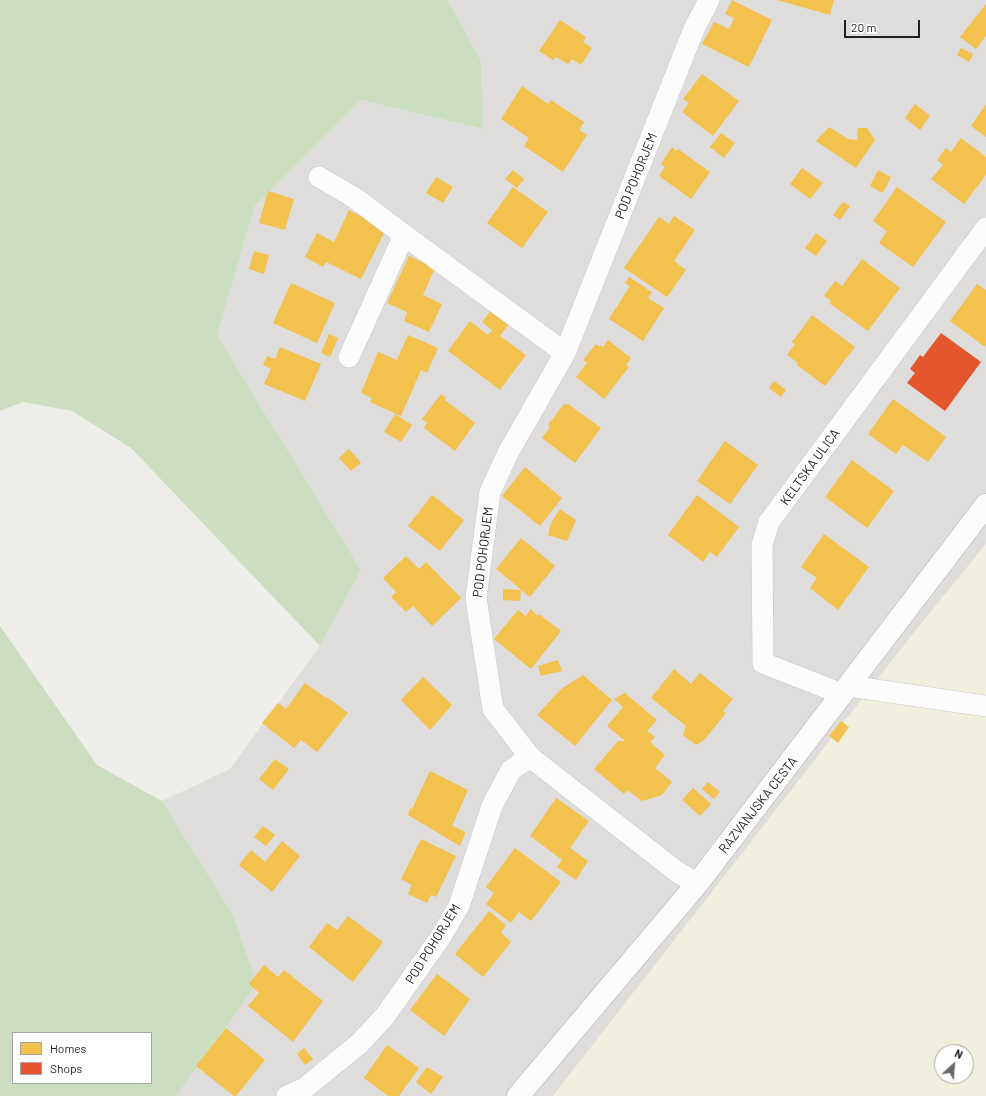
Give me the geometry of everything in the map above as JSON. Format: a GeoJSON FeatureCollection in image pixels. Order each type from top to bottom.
{"type":"FeatureCollection","features":[{"type":"Feature","properties":{"kind":"street","name":"POD POHORJEM"},"geometry":{"type":"LineString","coordinates":[[697,884],[676,871],[530,757],[493,709],[476,598],[490,492],[508,454],[565,353],[694,29],[709,0]]}},
{"type":"Feature","properties":{"kind":"street"},"geometry":{"type":"LineString","coordinates":[[319,177],[355,198],[404,236],[565,353]]}},
{"type":"Feature","properties":{"kind":"street","name":"KELTSKA ULICA"},"geometry":{"type":"LineString","coordinates":[[846,690],[763,664],[762,545],[769,522],[986,228]]}},
{"type":"Feature","properties":{"kind":"street"},"geometry":{"type":"LineString","coordinates":[[349,356],[404,236]]}},
{"type":"Feature","properties":{"kind":"street","name":"RAZVANJSKA CESTA"},"geometry":{"type":"LineString","coordinates":[[518,1096],[697,884],[986,505]]}},
{"type":"Feature","properties":{"kind":"street"},"geometry":{"type":"LineString","coordinates":[[846,690],[986,706]]}},
{"type":"Feature","properties":{"kind":"street","name":"POD POHORJEM"},"geometry":{"type":"LineString","coordinates":[[287,1096],[305,1088],[360,1043],[385,1016],[440,938],[459,906],[492,806],[511,770],[530,757]]}},
{"type":"Feature","properties":{"kind":"shaded area"},"geometry":{"type":"Polygon","coordinates":[[[448,0],[986,0],[986,544],[912,635],[553,1096],[176,1096],[257,984],[233,915],[162,801],[230,769],[320,646],[361,570],[217,335],[255,206],[361,100],[482,129],[481,61],[448,0]]]}},
{"type":"Feature","properties":{"kind":"green space"},"geometry":{"type":"Polygon","coordinates":[[[0,0],[448,0],[481,61],[483,129],[361,100],[255,206],[217,335],[361,570],[320,646],[131,448],[72,411],[23,402],[0,411],[0,0]]]}},
{"type":"Feature","properties":{"kind":"green space"},"geometry":{"type":"Polygon","coordinates":[[[986,544],[986,1096],[553,1096],[912,635],[986,544]]]}},
{"type":"Feature","properties":{"kind":"green space"},"geometry":{"type":"Polygon","coordinates":[[[0,626],[97,765],[162,801],[233,915],[257,984],[176,1096],[0,1096],[0,626]]]}},
{"type":"Feature","properties":{"kind":"building: Homes"},"geometry":{"type":"Polygon","coordinates":[[[732,0],[772,20],[749,67],[702,44],[714,22],[729,29],[734,18],[725,14],[732,0]]]}},
{"type":"Feature","properties":{"kind":"building: Homes"},"geometry":{"type":"Polygon","coordinates":[[[777,0],[834,0],[830,15],[777,0]]]}},
{"type":"Feature","properties":{"kind":"building: Homes"},"geometry":{"type":"Polygon","coordinates":[[[986,4],[986,36],[976,49],[960,37],[986,4]]]}},
{"type":"Feature","properties":{"kind":"building: Homes"},"geometry":{"type":"Polygon","coordinates":[[[560,20],[586,37],[583,42],[592,48],[581,65],[572,59],[568,64],[556,57],[553,60],[539,51],[560,20]]]}},
{"type":"Feature","properties":{"kind":"building: Homes"},"geometry":{"type":"Polygon","coordinates":[[[961,48],[973,54],[969,62],[957,55],[961,48]]]}},
{"type":"Feature","properties":{"kind":"building: Homes"},"geometry":{"type":"Polygon","coordinates":[[[702,74],[739,101],[713,136],[682,112],[689,103],[683,99],[702,74]]]}},
{"type":"Feature","properties":{"kind":"building: Homes"},"geometry":{"type":"Polygon","coordinates":[[[522,86],[548,104],[551,100],[584,122],[579,130],[587,135],[563,172],[524,146],[529,138],[501,119],[522,86]]]}},
{"type":"Feature","properties":{"kind":"building: Homes"},"geometry":{"type":"Polygon","coordinates":[[[915,104],[930,116],[920,130],[905,118],[915,104]]]}},
{"type":"Feature","properties":{"kind":"building: Homes"},"geometry":{"type":"Polygon","coordinates":[[[986,104],[986,137],[971,126],[986,104]]]}},
{"type":"Feature","properties":{"kind":"building: Homes"},"geometry":{"type":"Polygon","coordinates":[[[829,127],[848,139],[857,140],[858,128],[867,128],[875,140],[856,168],[816,141],[829,127]]]}},
{"type":"Feature","properties":{"kind":"building: Homes"},"geometry":{"type":"Polygon","coordinates":[[[721,133],[735,143],[724,158],[710,147],[721,133]]]}},
{"type":"Feature","properties":{"kind":"building: Homes"},"geometry":{"type":"Polygon","coordinates":[[[961,138],[986,157],[986,175],[964,204],[931,179],[943,165],[937,160],[946,148],[951,152],[961,138]]]}},
{"type":"Feature","properties":{"kind":"building: Homes"},"geometry":{"type":"Polygon","coordinates":[[[672,147],[676,151],[678,149],[710,172],[691,199],[659,176],[665,167],[661,164],[672,147]]]}},
{"type":"Feature","properties":{"kind":"building: Homes"},"geometry":{"type":"Polygon","coordinates":[[[802,168],[823,183],[810,199],[790,184],[802,168]]]}},
{"type":"Feature","properties":{"kind":"building: Homes"},"geometry":{"type":"Polygon","coordinates":[[[513,170],[524,179],[517,188],[505,179],[513,170]]]}},
{"type":"Feature","properties":{"kind":"building: Homes"},"geometry":{"type":"Polygon","coordinates":[[[878,170],[891,177],[883,193],[870,186],[878,170]]]}},
{"type":"Feature","properties":{"kind":"building: Homes"},"geometry":{"type":"Polygon","coordinates":[[[436,177],[453,187],[443,203],[426,193],[436,177]]]}},
{"type":"Feature","properties":{"kind":"building: Homes"},"geometry":{"type":"Polygon","coordinates":[[[513,187],[548,212],[522,248],[487,223],[513,187]]]}},
{"type":"Feature","properties":{"kind":"building: Homes"},"geometry":{"type":"Polygon","coordinates":[[[897,187],[946,222],[913,267],[879,243],[887,231],[873,221],[897,187]]]}},
{"type":"Feature","properties":{"kind":"building: Homes"},"geometry":{"type":"Polygon","coordinates":[[[268,191],[294,199],[285,230],[259,223],[268,191]]]}},
{"type":"Feature","properties":{"kind":"building: Homes"},"geometry":{"type":"Polygon","coordinates":[[[843,202],[850,206],[840,220],[833,215],[843,202]]]}},
{"type":"Feature","properties":{"kind":"building: Homes"},"geometry":{"type":"Polygon","coordinates":[[[349,210],[386,229],[361,279],[326,262],[323,267],[305,257],[317,233],[334,242],[349,210]]]}},
{"type":"Feature","properties":{"kind":"building: Homes"},"geometry":{"type":"Polygon","coordinates":[[[674,216],[695,230],[674,261],[686,270],[667,297],[624,268],[659,217],[669,224],[674,216]]]}},
{"type":"Feature","properties":{"kind":"building: Homes"},"geometry":{"type":"Polygon","coordinates":[[[816,233],[827,241],[816,256],[805,248],[816,233]]]}},
{"type":"Feature","properties":{"kind":"building: Homes"},"geometry":{"type":"Polygon","coordinates":[[[254,251],[269,255],[264,274],[249,269],[254,251]]]}},
{"type":"Feature","properties":{"kind":"building: Homes"},"geometry":{"type":"Polygon","coordinates":[[[409,256],[435,268],[423,295],[442,304],[429,332],[404,321],[407,312],[387,303],[409,256]]]}},
{"type":"Feature","properties":{"kind":"building: Homes"},"geometry":{"type":"Polygon","coordinates":[[[862,259],[900,288],[868,331],[829,303],[831,301],[824,296],[835,281],[842,286],[862,259]]]}},
{"type":"Feature","properties":{"kind":"building: Homes"},"geometry":{"type":"Polygon","coordinates":[[[629,277],[652,292],[648,298],[664,308],[643,341],[609,319],[630,286],[625,283],[629,277]]]}},
{"type":"Feature","properties":{"kind":"building: Homes"},"geometry":{"type":"Polygon","coordinates":[[[291,283],[335,303],[317,343],[273,323],[291,283]]]}},
{"type":"Feature","properties":{"kind":"building: Homes"},"geometry":{"type":"Polygon","coordinates":[[[977,284],[986,290],[985,347],[950,321],[977,284]]]}},
{"type":"Feature","properties":{"kind":"building: Homes"},"geometry":{"type":"Polygon","coordinates":[[[494,307],[512,320],[500,336],[526,355],[500,390],[448,351],[470,321],[488,335],[492,330],[482,322],[494,307]]]}},
{"type":"Feature","properties":{"kind":"building: Homes"},"geometry":{"type":"Polygon","coordinates":[[[812,315],[855,347],[825,386],[797,365],[798,363],[787,355],[795,344],[792,342],[812,315]]]}},
{"type":"Feature","properties":{"kind":"building: Homes"},"geometry":{"type":"Polygon","coordinates":[[[329,334],[338,338],[330,357],[321,353],[329,334]]]}},
{"type":"Feature","properties":{"kind":"building: Homes"},"geometry":{"type":"Polygon","coordinates":[[[408,335],[438,348],[427,373],[421,370],[401,416],[370,402],[372,398],[361,393],[378,352],[397,360],[408,335]]]}},
{"type":"Feature","properties":{"kind":"building: Homes"},"geometry":{"type":"Polygon","coordinates":[[[608,340],[631,358],[626,365],[629,367],[604,399],[576,377],[587,363],[583,360],[596,344],[603,347],[608,340]]]}},
{"type":"Feature","properties":{"kind":"building: Homes"},"geometry":{"type":"Polygon","coordinates":[[[280,347],[321,364],[305,401],[264,384],[271,369],[263,365],[267,356],[275,359],[280,347]]]}},
{"type":"Feature","properties":{"kind":"building: Homes"},"geometry":{"type":"Polygon","coordinates":[[[774,381],[786,390],[781,397],[769,388],[774,381]]]}},
{"type":"Feature","properties":{"kind":"building: Homes"},"geometry":{"type":"Polygon","coordinates":[[[441,394],[446,398],[445,400],[475,423],[455,451],[424,428],[427,423],[422,419],[441,394]]]}},
{"type":"Feature","properties":{"kind":"building: Homes"},"geometry":{"type":"Polygon","coordinates":[[[893,399],[946,437],[928,462],[903,445],[896,454],[868,434],[893,399]]]}},
{"type":"Feature","properties":{"kind":"building: Homes"},"geometry":{"type":"Polygon","coordinates":[[[564,404],[568,404],[601,428],[575,463],[542,438],[550,427],[548,425],[564,404]]]}},
{"type":"Feature","properties":{"kind":"building: Homes"},"geometry":{"type":"Polygon","coordinates":[[[395,414],[412,425],[401,442],[384,432],[395,414]]]}},
{"type":"Feature","properties":{"kind":"building: Homes"},"geometry":{"type":"Polygon","coordinates":[[[725,441],[758,465],[730,504],[697,481],[725,441]]]}},
{"type":"Feature","properties":{"kind":"building: Homes"},"geometry":{"type":"Polygon","coordinates":[[[349,449],[361,463],[351,471],[339,458],[349,449]]]}},
{"type":"Feature","properties":{"kind":"building: Homes"},"geometry":{"type":"Polygon","coordinates":[[[852,460],[894,491],[867,528],[825,497],[852,460]]]}},
{"type":"Feature","properties":{"kind":"building: Homes"},"geometry":{"type":"Polygon","coordinates":[[[525,467],[562,498],[540,526],[502,496],[525,467]]]}},
{"type":"Feature","properties":{"kind":"building: Homes"},"geometry":{"type":"Polygon","coordinates":[[[432,495],[464,520],[440,551],[408,526],[432,495]]]}},
{"type":"Feature","properties":{"kind":"building: Homes"},"geometry":{"type":"Polygon","coordinates":[[[697,495],[739,527],[717,557],[710,552],[703,562],[668,535],[697,495]]]}},
{"type":"Feature","properties":{"kind":"building: Homes"},"geometry":{"type":"Polygon","coordinates":[[[560,509],[576,520],[567,541],[548,535],[551,523],[560,509]]]}},
{"type":"Feature","properties":{"kind":"building: Homes"},"geometry":{"type":"Polygon","coordinates":[[[824,534],[869,567],[838,610],[810,588],[817,578],[801,567],[824,534]]]}},
{"type":"Feature","properties":{"kind":"building: Homes"},"geometry":{"type":"Polygon","coordinates":[[[521,538],[555,566],[530,597],[496,569],[521,538]]]}},
{"type":"Feature","properties":{"kind":"building: Homes"},"geometry":{"type":"Polygon","coordinates":[[[406,556],[419,569],[426,562],[461,598],[432,626],[413,606],[406,612],[391,597],[396,592],[383,578],[406,556]]]}},
{"type":"Feature","properties":{"kind":"building: Homes"},"geometry":{"type":"Polygon","coordinates":[[[503,589],[521,590],[520,601],[503,600],[503,589]]]}},
{"type":"Feature","properties":{"kind":"building: Homes"},"geometry":{"type":"Polygon","coordinates":[[[531,609],[538,616],[539,614],[561,631],[531,669],[494,639],[518,610],[526,616],[531,609]]]}},
{"type":"Feature","properties":{"kind":"building: Homes"},"geometry":{"type":"Polygon","coordinates":[[[558,660],[562,671],[541,676],[538,666],[558,660]]]}},
{"type":"Feature","properties":{"kind":"building: Homes"},"geometry":{"type":"Polygon","coordinates":[[[674,669],[691,684],[700,673],[733,699],[723,711],[726,713],[704,740],[696,745],[683,735],[686,726],[651,698],[674,669]]]}},
{"type":"Feature","properties":{"kind":"building: Homes"},"geometry":{"type":"Polygon","coordinates":[[[583,675],[612,700],[575,746],[537,715],[561,689],[583,675]]]}},
{"type":"Feature","properties":{"kind":"building: Homes"},"geometry":{"type":"Polygon","coordinates":[[[423,677],[452,705],[430,730],[401,700],[423,677]]]}},
{"type":"Feature","properties":{"kind":"building: Homes"},"geometry":{"type":"Polygon","coordinates":[[[305,683],[348,713],[317,752],[301,740],[294,748],[262,723],[278,703],[286,709],[305,683]]]}},
{"type":"Feature","properties":{"kind":"building: Homes"},"geometry":{"type":"Polygon","coordinates":[[[625,693],[657,720],[647,731],[655,737],[650,742],[665,755],[655,768],[672,782],[662,795],[642,801],[627,790],[624,794],[594,769],[618,741],[625,741],[607,726],[623,707],[614,699],[625,693]]]}},
{"type":"Feature","properties":{"kind":"building: Homes"},"geometry":{"type":"Polygon","coordinates":[[[841,721],[849,727],[838,743],[829,736],[841,721]]]}},
{"type":"Feature","properties":{"kind":"building: Homes"},"geometry":{"type":"Polygon","coordinates":[[[275,759],[289,769],[273,790],[259,779],[275,759]]]}},
{"type":"Feature","properties":{"kind":"building: Homes"},"geometry":{"type":"Polygon","coordinates":[[[430,771],[468,790],[452,826],[466,832],[460,846],[408,815],[410,808],[412,809],[430,771]]]}},
{"type":"Feature","properties":{"kind":"building: Homes"},"geometry":{"type":"Polygon","coordinates":[[[708,782],[720,792],[714,799],[702,789],[708,782]]]}},
{"type":"Feature","properties":{"kind":"building: Homes"},"geometry":{"type":"Polygon","coordinates":[[[693,788],[711,804],[700,816],[682,800],[693,788]]]}},
{"type":"Feature","properties":{"kind":"building: Homes"},"geometry":{"type":"Polygon","coordinates":[[[556,798],[589,821],[570,848],[588,861],[576,880],[557,867],[562,860],[530,836],[556,798]]]}},
{"type":"Feature","properties":{"kind":"building: Homes"},"geometry":{"type":"Polygon","coordinates":[[[263,826],[275,835],[266,846],[254,837],[263,826]]]}},
{"type":"Feature","properties":{"kind":"building: Homes"},"geometry":{"type":"Polygon","coordinates":[[[421,839],[456,856],[436,897],[431,895],[427,903],[408,894],[412,885],[401,879],[421,839]]]}},
{"type":"Feature","properties":{"kind":"building: Homes"},"geometry":{"type":"Polygon","coordinates":[[[282,841],[300,856],[272,892],[239,865],[251,850],[265,862],[282,841]]]}},
{"type":"Feature","properties":{"kind":"building: Homes"},"geometry":{"type":"Polygon","coordinates":[[[515,848],[561,882],[531,921],[519,912],[511,923],[486,904],[494,893],[486,887],[515,848]]]}},
{"type":"Feature","properties":{"kind":"building: Homes"},"geometry":{"type":"Polygon","coordinates":[[[489,911],[506,925],[501,933],[511,942],[483,977],[455,954],[489,911]]]}},
{"type":"Feature","properties":{"kind":"building: Homes"},"geometry":{"type":"Polygon","coordinates":[[[348,916],[383,942],[353,982],[309,947],[327,923],[337,930],[348,916]]]}},
{"type":"Feature","properties":{"kind":"building: Homes"},"geometry":{"type":"Polygon","coordinates":[[[264,965],[278,977],[284,970],[323,1001],[293,1042],[248,1006],[259,993],[249,984],[264,965]]]}},
{"type":"Feature","properties":{"kind":"building: Homes"},"geometry":{"type":"Polygon","coordinates":[[[437,974],[470,999],[444,1036],[410,1010],[437,974]]]}},
{"type":"Feature","properties":{"kind":"building: Homes"},"geometry":{"type":"Polygon","coordinates":[[[226,1028],[265,1060],[236,1096],[196,1066],[226,1028]]]}},
{"type":"Feature","properties":{"kind":"building: Homes"},"geometry":{"type":"Polygon","coordinates":[[[387,1045],[419,1068],[399,1096],[388,1096],[364,1078],[387,1045]]]}},
{"type":"Feature","properties":{"kind":"building: Homes"},"geometry":{"type":"Polygon","coordinates":[[[304,1048],[313,1059],[305,1065],[297,1054],[304,1048]]]}},
{"type":"Feature","properties":{"kind":"building: Homes"},"geometry":{"type":"Polygon","coordinates":[[[427,1067],[443,1077],[431,1094],[416,1082],[427,1067]]]}},
{"type":"Feature","properties":{"kind":"building: Shops"},"geometry":{"type":"Polygon","coordinates":[[[941,333],[981,362],[945,411],[907,383],[915,373],[910,369],[920,355],[923,357],[941,333]]]}}]}
